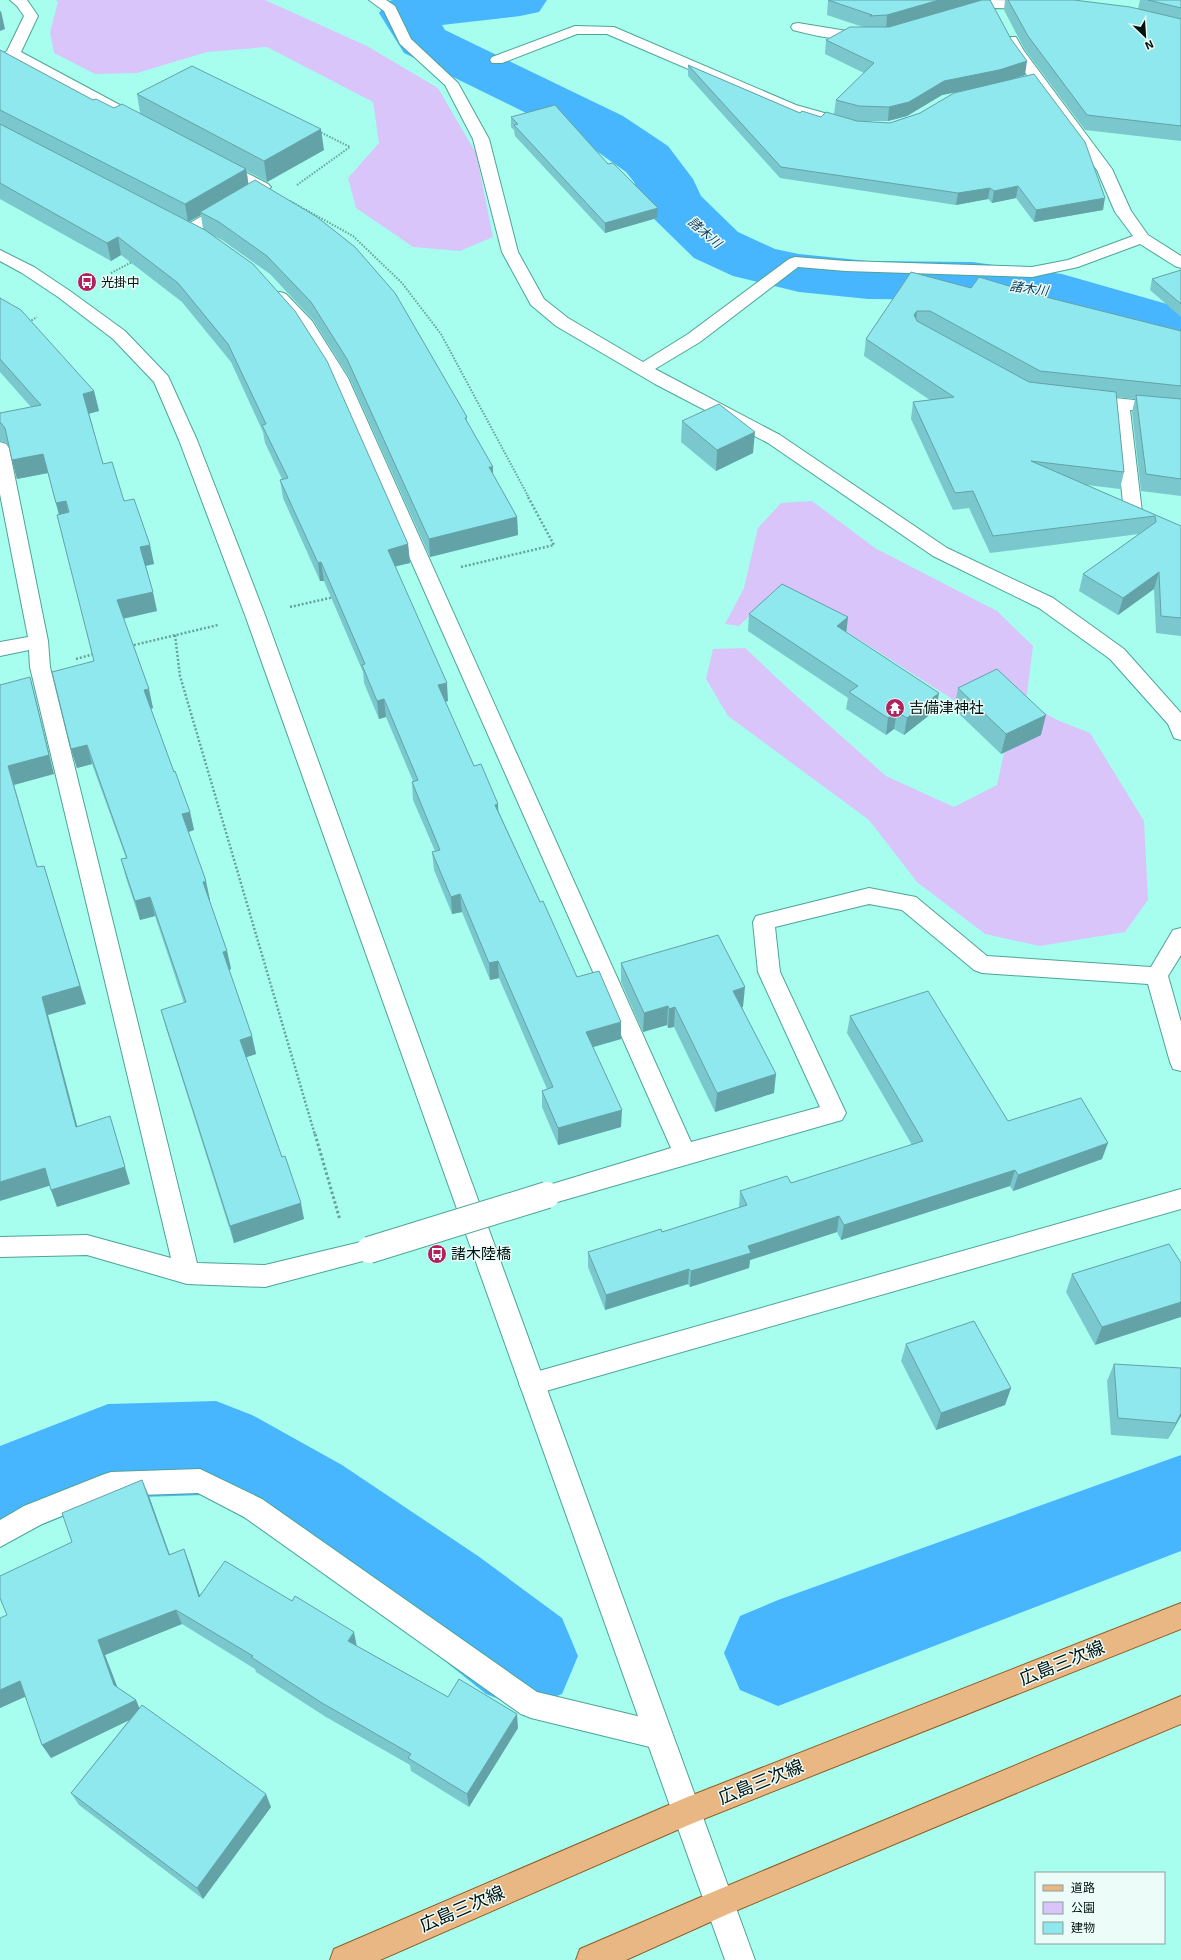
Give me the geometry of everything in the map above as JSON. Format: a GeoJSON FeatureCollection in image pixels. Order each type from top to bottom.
{"type":"FeatureCollection","features":[{"type":"Feature","properties":{"kind":"main road","name":"広島三次線"},"geometry":{"type":"LineString","coordinates":[[345,1960],[685,1812],[1181,1616]]}},
{"type":"Feature","properties":{"kind":"main road"},"geometry":{"type":"LineString","coordinates":[[590,1960],[718,1904],[1181,1710]]}},
{"type":"Feature","properties":{"kind":"street"},"geometry":{"type":"LineString","coordinates":[[17,0],[22,3],[31,16],[6,57],[151,128]]}},
{"type":"Feature","properties":{"kind":"street"},"geometry":{"type":"LineString","coordinates":[[376,0],[390,10],[405,41],[451,83],[478,133],[510,252],[537,302],[562,322],[643,369],[774,439],[940,552],[1046,603],[1117,654],[1177,720],[1181,733]]}},
{"type":"Feature","properties":{"kind":"street"},"geometry":{"type":"LineString","coordinates":[[947,17],[991,2],[1045,5]]}},
{"type":"Feature","properties":{"kind":"street"},"geometry":{"type":"LineString","coordinates":[[991,2],[1017,52],[1104,169],[1123,212],[1142,238],[1181,263]]}},
{"type":"Feature","properties":{"kind":"street"},"geometry":{"type":"LineString","coordinates":[[798,27],[853,36],[880,35]]}},
{"type":"Feature","properties":{"kind":"street"},"geometry":{"type":"LineString","coordinates":[[496,60],[575,30],[609,30],[791,108],[863,126]]}},
{"type":"Feature","properties":{"kind":"street"},"geometry":{"type":"LineString","coordinates":[[1022,82],[1036,78]]}},
{"type":"Feature","properties":{"kind":"street"},"geometry":{"type":"LineString","coordinates":[[182,226],[264,187],[207,157]]}},
{"type":"Feature","properties":{"kind":"street"},"geometry":{"type":"LineString","coordinates":[[182,226],[209,240]]}},
{"type":"Feature","properties":{"kind":"street"},"geometry":{"type":"LineString","coordinates":[[643,369],[694,338],[795,262],[846,266],[1032,272],[1072,264],[1142,238]]}},
{"type":"Feature","properties":{"kind":"street"},"geometry":{"type":"LineString","coordinates":[[0,255],[28,270],[64,294],[119,335],[162,380],[188,440],[255,616],[718,1904],[740,1960]]}},
{"type":"Feature","properties":{"kind":"street"},"geometry":{"type":"LineString","coordinates":[[269,284],[306,324],[339,378],[685,1154]]}},
{"type":"Feature","properties":{"kind":"street"},"geometry":{"type":"LineString","coordinates":[[1069,398],[1181,410]]}},
{"type":"Feature","properties":{"kind":"street"},"geometry":{"type":"LineString","coordinates":[[1120,404],[1133,512]]}},
{"type":"Feature","properties":{"kind":"street"},"geometry":{"type":"LineString","coordinates":[[0,448],[38,641],[40,667],[187,1273]]}},
{"type":"Feature","properties":{"kind":"street"},"geometry":{"type":"LineString","coordinates":[[0,649],[38,641]]}},
{"type":"Feature","properties":{"kind":"street"},"geometry":{"type":"LineString","coordinates":[[0,1247],[87,1245],[187,1273],[265,1276],[360,1252],[685,1154],[834,1113],[769,972],[764,922],[869,896],[908,903],[982,964],[1157,976]]}},
{"type":"Feature","properties":{"kind":"street"},"geometry":{"type":"LineString","coordinates":[[1181,936],[1157,976],[1181,1062]]}},
{"type":"Feature","properties":{"kind":"street"},"geometry":{"type":"LineString","coordinates":[[532,1384],[1181,1199]]}},
{"type":"Feature","properties":{"kind":"street"},"geometry":{"type":"LineString","coordinates":[[0,1534],[33,1515],[110,1484],[200,1481],[252,1508],[531,1704],[658,1735]]}},
{"type":"Feature","properties":{"kind":"path"},"geometry":{"type":"LineString","coordinates":[[294,187],[350,147],[315,130]]}},
{"type":"Feature","properties":{"kind":"path"},"geometry":{"type":"LineString","coordinates":[[288,200],[353,236],[402,283],[442,334],[554,545],[427,575]]}},
{"type":"Feature","properties":{"kind":"path"},"geometry":{"type":"LineString","coordinates":[[111,273],[182,226]]}},
{"type":"Feature","properties":{"kind":"path"},"geometry":{"type":"LineString","coordinates":[[25,324],[37,317]]}},
{"type":"Feature","properties":{"kind":"path"},"geometry":{"type":"LineString","coordinates":[[289,608],[338,596]]}},
{"type":"Feature","properties":{"kind":"path"},"geometry":{"type":"LineString","coordinates":[[128,646],[218,625]]}},
{"type":"Feature","properties":{"kind":"path"},"geometry":{"type":"LineString","coordinates":[[175,635],[180,676],[360,1252]]}},
{"type":"Feature","properties":{"kind":"path"},"geometry":{"type":"LineString","coordinates":[[69,661],[98,654]]}},
{"type":"Feature","properties":{"kind":"green space"},"geometry":{"type":"Polygon","coordinates":[[[56,0],[265,0],[367,46],[438,88],[476,153],[493,237],[460,251],[413,247],[356,208],[348,178],[379,143],[373,102],[267,47],[207,52],[137,73],[95,74],[54,53],[50,32],[58,2],[56,0]]]}},
{"type":"Feature","properties":{"kind":"green space"},"geometry":{"type":"Polygon","coordinates":[[[812,501],[875,548],[997,611],[1033,646],[1026,702],[1057,720],[1090,733],[1144,821],[1148,900],[1125,932],[1040,946],[985,934],[917,882],[869,820],[728,716],[706,679],[713,649],[745,648],[886,776],[954,807],[997,785],[1008,735],[804,604],[771,595],[739,626],[725,624],[744,588],[758,528],[781,503],[812,501]]]}},
{"type":"Feature","properties":{"kind":"building"},"geometry":{"type":"Polygon","coordinates":[[[828,0],[939,0],[887,15],[870,16],[872,15],[828,0]]]}},
{"type":"Feature","properties":{"kind":"building"},"geometry":{"type":"Polygon","coordinates":[[[982,0],[990,0],[1011,39],[1027,61],[999,70],[944,81],[909,102],[889,107],[859,106],[836,100],[874,63],[826,40],[850,27],[889,27],[982,0]]]}},
{"type":"Feature","properties":{"kind":"building"},"geometry":{"type":"Polygon","coordinates":[[[1008,0],[1074,0],[1130,7],[1181,19],[1181,126],[1087,115],[1028,36],[1008,0]]]}},
{"type":"Feature","properties":{"kind":"building"},"geometry":{"type":"Polygon","coordinates":[[[1148,0],[1181,0],[1181,8],[1148,0]]]}},
{"type":"Feature","properties":{"kind":"building"},"geometry":{"type":"Polygon","coordinates":[[[0,50],[93,100],[96,99],[114,108],[122,104],[246,169],[185,204],[0,110],[0,50]]]}},
{"type":"Feature","properties":{"kind":"building"},"geometry":{"type":"Polygon","coordinates":[[[688,65],[800,113],[802,111],[821,117],[826,112],[857,121],[890,123],[920,113],[954,93],[1034,74],[1085,142],[1105,198],[1036,210],[1018,186],[994,191],[990,188],[958,193],[781,167],[688,65]]]}},
{"type":"Feature","properties":{"kind":"building"},"geometry":{"type":"Polygon","coordinates":[[[192,66],[321,129],[264,161],[137,94],[192,66]]]}},
{"type":"Feature","properties":{"kind":"building"},"geometry":{"type":"Polygon","coordinates":[[[555,105],[608,164],[613,163],[658,208],[605,223],[514,125],[518,124],[511,117],[555,105]]]}},
{"type":"Feature","properties":{"kind":"building"},"geometry":{"type":"Polygon","coordinates":[[[0,124],[205,230],[253,264],[295,311],[327,361],[408,544],[388,550],[447,683],[438,685],[474,766],[481,764],[498,804],[495,805],[540,902],[543,901],[577,977],[599,971],[621,1022],[586,1032],[622,1110],[558,1128],[542,1091],[553,1087],[498,961],[489,963],[460,894],[451,897],[432,852],[440,850],[412,782],[418,780],[384,699],[377,701],[362,665],[365,664],[321,562],[318,563],[280,480],[288,478],[262,425],[266,424],[228,344],[178,283],[118,237],[107,243],[0,183],[0,124]]]}},
{"type":"Feature","properties":{"kind":"building"},"geometry":{"type":"Polygon","coordinates":[[[255,180],[317,217],[355,247],[395,293],[467,417],[465,418],[493,467],[489,467],[517,517],[429,539],[347,359],[311,302],[267,256],[219,222],[200,212],[255,180]]]}},
{"type":"Feature","properties":{"kind":"building"},"geometry":{"type":"Polygon","coordinates":[[[1181,270],[1181,304],[1152,279],[1181,270]]]}},
{"type":"Feature","properties":{"kind":"building"},"geometry":{"type":"Polygon","coordinates":[[[911,272],[971,288],[979,277],[1046,297],[1181,331],[1181,386],[1040,371],[930,311],[917,311],[914,315],[917,321],[1029,382],[1116,392],[1124,472],[1031,461],[1181,526],[1181,618],[1161,616],[1159,572],[1123,598],[1083,574],[1156,522],[1155,516],[993,536],[973,491],[955,493],[913,402],[954,397],[866,339],[911,272]]]}},
{"type":"Feature","properties":{"kind":"building"},"geometry":{"type":"Polygon","coordinates":[[[0,298],[21,310],[94,391],[83,394],[103,464],[112,462],[124,501],[134,499],[150,545],[140,547],[153,592],[117,600],[149,689],[144,690],[190,812],[182,814],[206,881],[203,882],[227,951],[223,952],[252,1036],[240,1040],[282,1157],[285,1156],[301,1203],[230,1226],[161,1010],[186,1002],[150,897],[135,901],[121,859],[127,858],[87,745],[71,749],[52,672],[94,661],[57,515],[69,512],[66,501],[56,503],[43,454],[12,460],[5,428],[0,423],[0,413],[41,405],[0,359],[0,298]]]}},
{"type":"Feature","properties":{"kind":"building"},"geometry":{"type":"Polygon","coordinates":[[[1136,395],[1181,399],[1181,479],[1146,474],[1136,395]]]}},
{"type":"Feature","properties":{"kind":"building"},"geometry":{"type":"Polygon","coordinates":[[[719,404],[755,432],[717,450],[682,421],[719,404]]]}},
{"type":"Feature","properties":{"kind":"building"},"geometry":{"type":"Polygon","coordinates":[[[782,584],[848,617],[837,626],[939,693],[907,718],[897,712],[888,718],[849,692],[858,686],[749,614],[782,584]]]}},
{"type":"Feature","properties":{"kind":"building"},"geometry":{"type":"Polygon","coordinates":[[[997,669],[1046,715],[1006,734],[958,688],[997,669]]]}},
{"type":"Feature","properties":{"kind":"building"},"geometry":{"type":"Polygon","coordinates":[[[30,677],[49,755],[8,766],[37,867],[44,866],[80,986],[42,997],[76,1127],[110,1116],[125,1167],[51,1190],[45,1168],[0,1182],[0,685],[30,677]]]}},
{"type":"Feature","properties":{"kind":"building"},"geometry":{"type":"Polygon","coordinates":[[[718,935],[745,987],[733,991],[776,1074],[717,1093],[675,1007],[669,1009],[668,1006],[644,1013],[621,963],[718,935]]]}},
{"type":"Feature","properties":{"kind":"building"},"geometry":{"type":"Polygon","coordinates":[[[928,991],[1008,1121],[1081,1098],[1108,1143],[1018,1175],[1015,1170],[844,1225],[839,1216],[748,1246],[751,1253],[691,1271],[689,1269],[606,1295],[588,1252],[661,1229],[662,1232],[747,1205],[740,1191],[787,1176],[791,1183],[923,1141],[850,1016],[928,991]]]}},
{"type":"Feature","properties":{"kind":"building"},"geometry":{"type":"Polygon","coordinates":[[[1169,1244],[1181,1263],[1181,1302],[1102,1327],[1072,1274],[1169,1244]]]}},
{"type":"Feature","properties":{"kind":"building"},"geometry":{"type":"Polygon","coordinates":[[[974,1321],[1011,1388],[941,1413],[906,1344],[974,1321]]]}},
{"type":"Feature","properties":{"kind":"building"},"geometry":{"type":"Polygon","coordinates":[[[1114,1364],[1181,1368],[1181,1413],[1176,1423],[1118,1418],[1114,1364]]]}},
{"type":"Feature","properties":{"kind":"building"},"geometry":{"type":"Polygon","coordinates":[[[142,1480],[169,1555],[184,1549],[199,1597],[225,1561],[292,1601],[295,1596],[354,1632],[348,1641],[448,1697],[459,1679],[517,1714],[467,1794],[408,1758],[411,1754],[322,1703],[251,1657],[253,1656],[176,1610],[98,1640],[114,1685],[136,1700],[42,1745],[20,1681],[0,1690],[0,1618],[7,1615],[0,1598],[0,1576],[72,1542],[62,1513],[142,1480]]]}},
{"type":"Feature","properties":{"kind":"building"},"geometry":{"type":"Polygon","coordinates":[[[142,1705],[266,1794],[197,1888],[71,1793],[142,1705]]]}},
{"type":"Feature","properties":{"kind":"waterway"},"geometry":{"type":"LineString","coordinates":[[380,0],[407,13]]}},
{"type":"Feature","properties":{"kind":"waterway","name":"諸木川"},"geometry":{"type":"LineString","coordinates":[[520,0],[407,13],[424,41],[602,128],[647,159],[663,179],[674,204],[716,245],[755,263],[799,273],[868,280],[972,281],[1062,293],[1150,321],[1181,328]]}},
{"type":"Feature","properties":{"kind":"waterway"},"geometry":{"type":"LineString","coordinates":[[0,1494],[108,1451],[216,1448],[306,1499],[441,1592],[524,1656]]}},
{"type":"Feature","properties":{"kind":"waterway"},"geometry":{"type":"LineString","coordinates":[[778,1653],[1181,1503]]}},
{"type":"Feature","properties":{"kind":"place","name":"光掛中"},"geometry":{"type":"Point","coordinates":[87,282]}},
{"type":"Feature","properties":{"kind":"place","name":"吉備津神社"},"geometry":{"type":"Point","coordinates":[895,708]}},
{"type":"Feature","properties":{"kind":"place","name":"諸木陸橋"},"geometry":{"type":"Point","coordinates":[437,1254]}}]}
